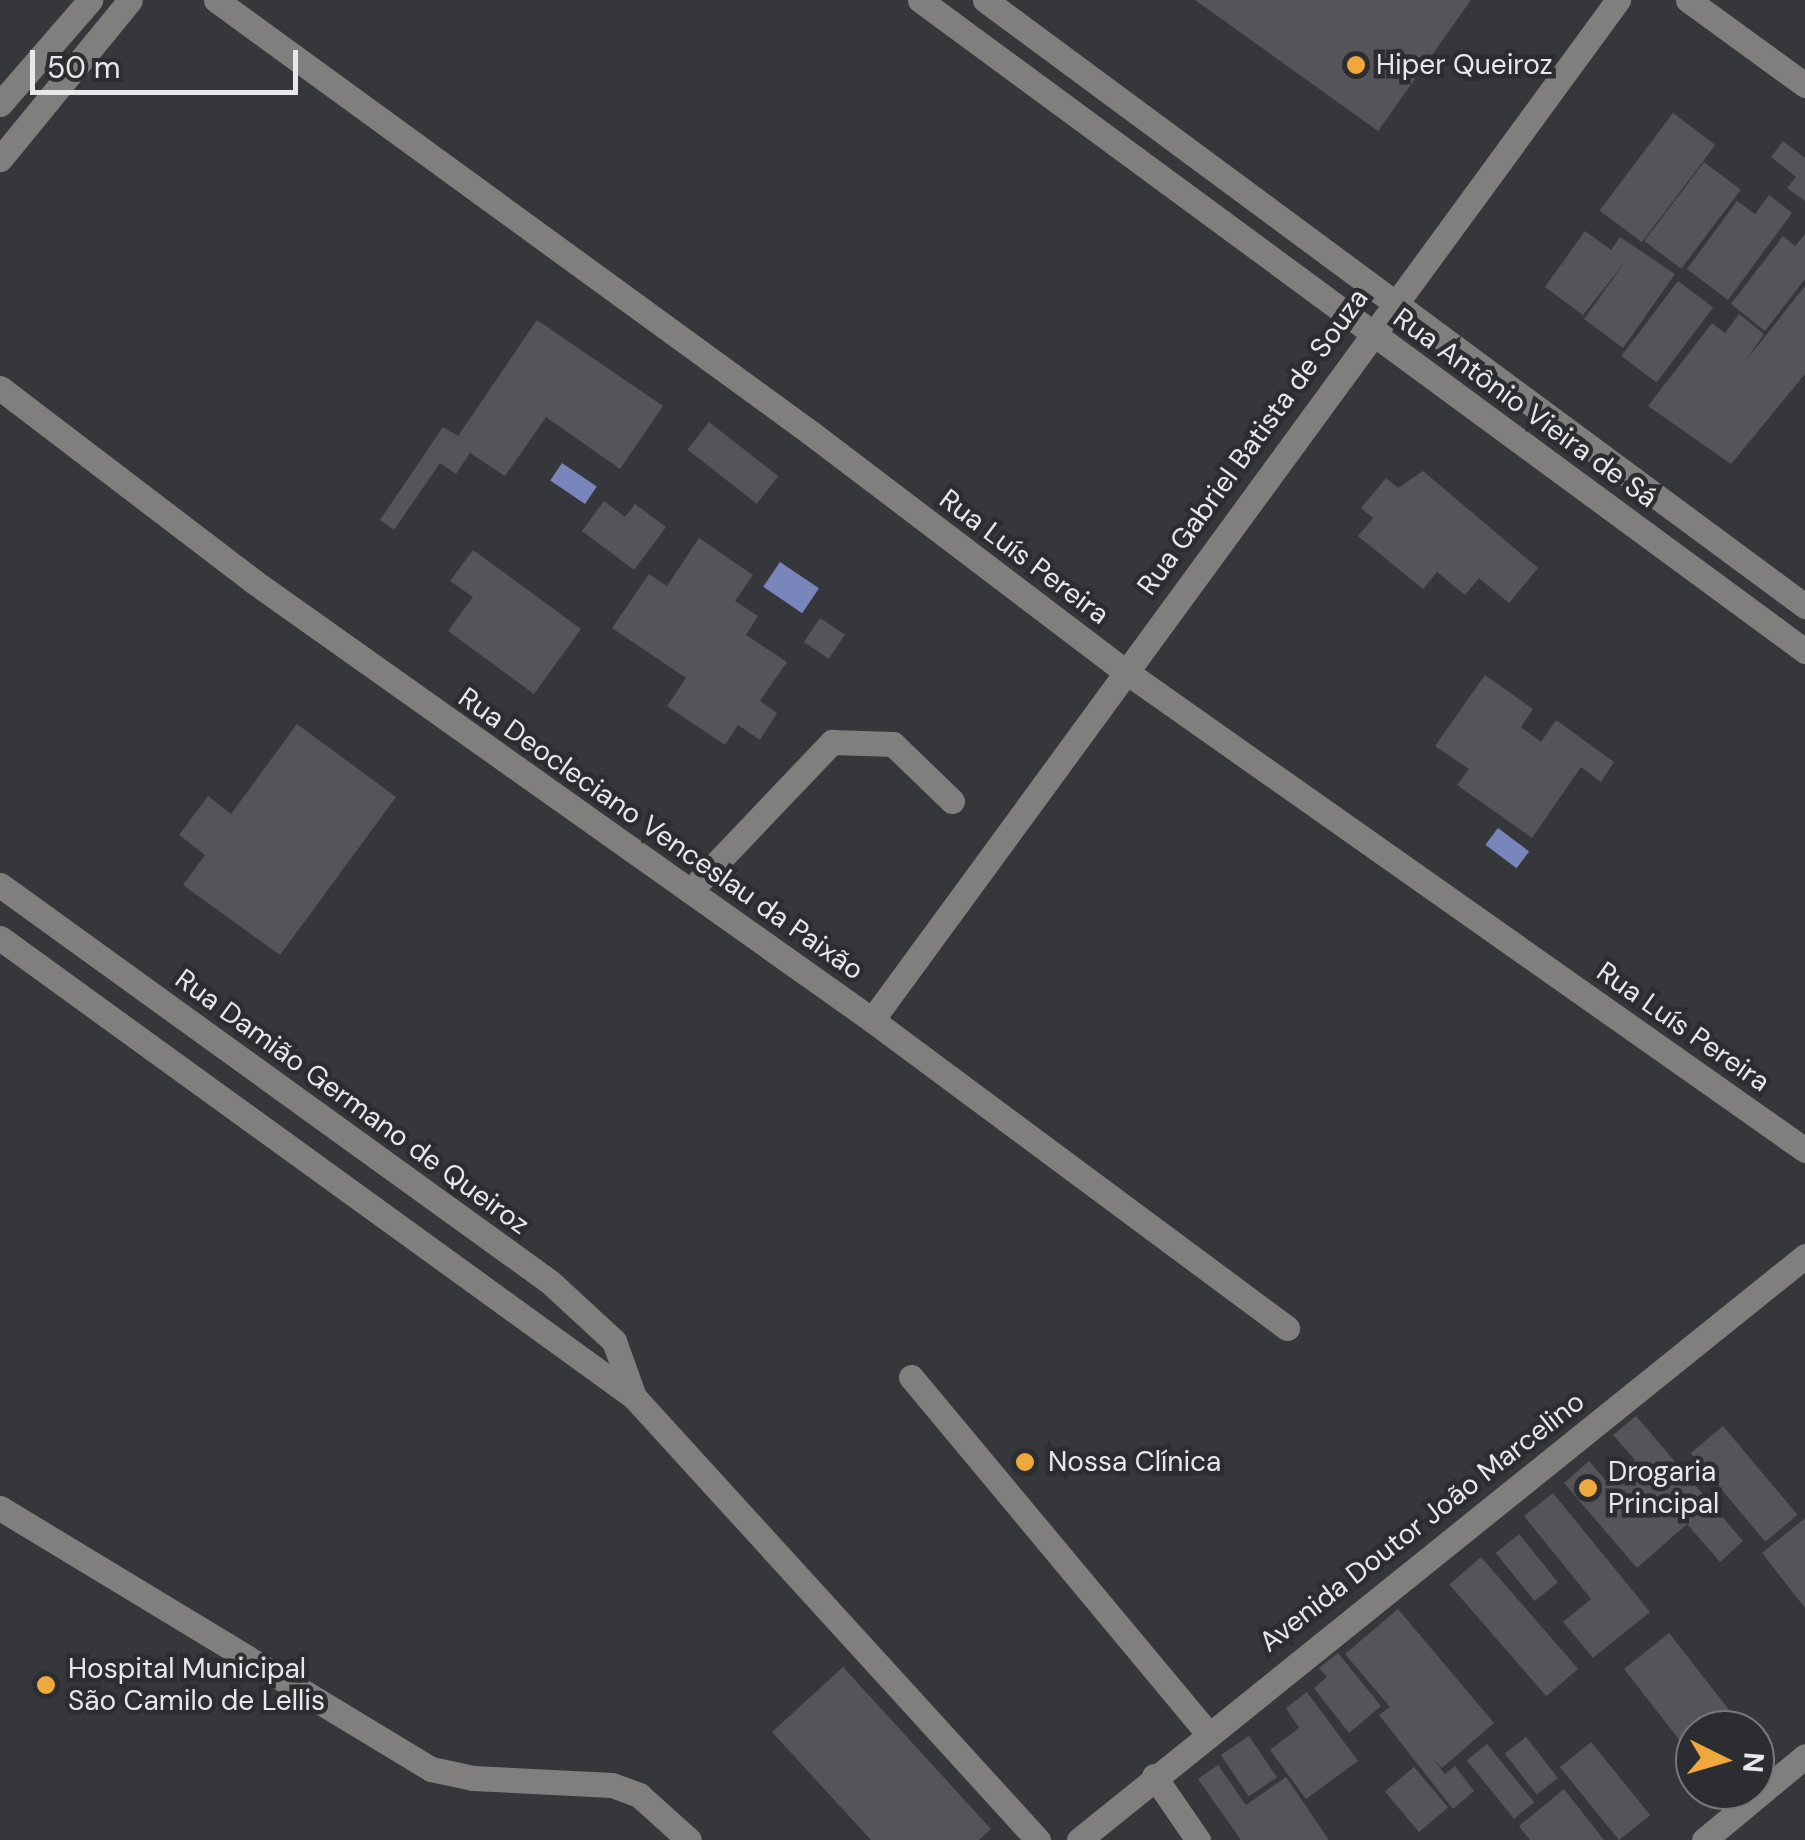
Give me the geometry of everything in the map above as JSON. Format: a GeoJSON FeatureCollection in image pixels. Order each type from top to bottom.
{"type":"FeatureCollection","features":[{"type":"Feature","properties":{"kind":"street"},"geometry":{"type":"LineString","coordinates":[[0,104],[90,0]]}},
{"type":"Feature","properties":{"kind":"street"},"geometry":{"type":"LineString","coordinates":[[0,159],[130,0]]}},
{"type":"Feature","properties":{"kind":"street","name":"Rua Luís Pereira"},"geometry":{"type":"LineString","coordinates":[[216,0],[811,432],[1125,670],[1805,1150]]}},
{"type":"Feature","properties":{"kind":"street","name":"Rua Antônio Vieira de Sá"},"geometry":{"type":"LineString","coordinates":[[920,0],[1370,332],[1801,639]]}},
{"type":"Feature","properties":{"kind":"street","name":"Rua Antônio Vieira de Sá"},"geometry":{"type":"LineString","coordinates":[[985,0],[1395,299],[1805,606]]}},
{"type":"Feature","properties":{"kind":"street","name":"Rua Gabriel Batista de Souza"},"geometry":{"type":"LineString","coordinates":[[872,1020],[1370,332],[1618,0]]}},
{"type":"Feature","properties":{"kind":"street"},"geometry":{"type":"LineString","coordinates":[[1688,0],[1805,85]]}},
{"type":"Feature","properties":{"kind":"street","name":"Rua Deocleciano Venceslau da Paixão"},"geometry":{"type":"LineString","coordinates":[[0,388],[254,580],[872,1020],[1287,1328]]}},
{"type":"Feature","properties":{"kind":"street"},"geometry":{"type":"LineString","coordinates":[[690,891],[832,742],[894,744],[952,801]]}},
{"type":"Feature","properties":{"kind":"street","name":"Rua Damião Germano de Queiroz"},"geometry":{"type":"LineString","coordinates":[[0,885],[550,1282],[614,1341],[634,1396]]}},
{"type":"Feature","properties":{"kind":"street","name":"Rua Damião Germano de Queiroz"},"geometry":{"type":"LineString","coordinates":[[0,938],[634,1396],[1038,1840]]}},
{"type":"Feature","properties":{"kind":"street"},"geometry":{"type":"LineString","coordinates":[[75,994],[102,959]]}},
{"type":"Feature","properties":{"kind":"street","name":"Avenida Doutor João Marcelino"},"geometry":{"type":"LineString","coordinates":[[1080,1840],[1206,1732],[1802,1266]]}},
{"type":"Feature","properties":{"kind":"street"},"geometry":{"type":"LineString","coordinates":[[912,1377],[1206,1732]]}},
{"type":"Feature","properties":{"kind":"street"},"geometry":{"type":"LineString","coordinates":[[0,1508],[431,1769],[473,1778],[612,1785],[638,1795],[690,1840]]}},
{"type":"Feature","properties":{"kind":"street"},"geometry":{"type":"LineString","coordinates":[[1704,1840],[1805,1756]]}},
{"type":"Feature","properties":{"kind":"street"},"geometry":{"type":"LineString","coordinates":[[1154,1776],[1198,1840]]}},
{"type":"Feature","properties":{"kind":"water"},"geometry":{"type":"Polygon","coordinates":[[[562,463],[597,486],[585,504],[550,480],[562,463]]]}},
{"type":"Feature","properties":{"kind":"water"},"geometry":{"type":"Polygon","coordinates":[[[780,562],[819,588],[802,613],[763,587],[780,562]]]}},
{"type":"Feature","properties":{"kind":"water"},"geometry":{"type":"Polygon","coordinates":[[[1498,828],[1529,851],[1517,868],[1485,845],[1498,828]]]}},
{"type":"Feature","properties":{"kind":"building","name":"Hiper Queiroz"},"geometry":{"type":"Polygon","coordinates":[[[1195,0],[1471,0],[1378,131],[1195,0]]]}},
{"type":"Feature","properties":{"kind":"building"},"geometry":{"type":"Polygon","coordinates":[[[1673,113],[1715,145],[1642,242],[1600,210],[1673,113]]]}},
{"type":"Feature","properties":{"kind":"building"},"geometry":{"type":"Polygon","coordinates":[[[1783,141],[1805,158],[1805,201],[1787,188],[1796,177],[1771,157],[1783,141]]]}},
{"type":"Feature","properties":{"kind":"building"},"geometry":{"type":"Polygon","coordinates":[[[1704,162],[1741,190],[1681,269],[1644,241],[1704,162]]]}},
{"type":"Feature","properties":{"kind":"building"},"geometry":{"type":"Polygon","coordinates":[[[1769,195],[1792,213],[1728,300],[1687,269],[1737,201],[1755,214],[1769,195]]]}},
{"type":"Feature","properties":{"kind":"building"},"geometry":{"type":"Polygon","coordinates":[[[1585,231],[1611,250],[1620,237],[1675,274],[1623,348],[1584,319],[1626,261],[1583,315],[1545,287],[1585,231]]]}},
{"type":"Feature","properties":{"kind":"building"},"geometry":{"type":"Polygon","coordinates":[[[1805,234],[1805,279],[1765,331],[1731,304],[1783,236],[1795,246],[1805,234]]]}},
{"type":"Feature","properties":{"kind":"building"},"geometry":{"type":"Polygon","coordinates":[[[1678,281],[1713,307],[1657,383],[1621,356],[1678,281]]]}},
{"type":"Feature","properties":{"kind":"building"},"geometry":{"type":"Polygon","coordinates":[[[1805,286],[1805,374],[1731,464],[1648,406],[1712,323],[1725,333],[1739,314],[1764,334],[1744,363],[1805,286]]]}},
{"type":"Feature","properties":{"kind":"building"},"geometry":{"type":"Polygon","coordinates":[[[537,320],[663,406],[620,469],[546,417],[505,476],[470,453],[456,474],[440,463],[394,530],[380,520],[443,427],[458,436],[537,320]]]}},
{"type":"Feature","properties":{"kind":"building"},"geometry":{"type":"Polygon","coordinates":[[[709,422],[778,476],[757,504],[687,450],[709,422]]]}},
{"type":"Feature","properties":{"kind":"building"},"geometry":{"type":"Polygon","coordinates":[[[1423,471],[1538,568],[1509,603],[1479,578],[1465,595],[1437,572],[1423,589],[1358,536],[1373,518],[1361,508],[1386,478],[1398,488],[1423,471]]]}},
{"type":"Feature","properties":{"kind":"building"},"geometry":{"type":"Polygon","coordinates":[[[604,501],[625,517],[635,504],[666,527],[634,570],[582,531],[604,501]]]}},
{"type":"Feature","properties":{"kind":"building"},"geometry":{"type":"Polygon","coordinates":[[[699,538],[753,575],[735,601],[758,616],[746,635],[787,662],[760,701],[777,713],[760,740],[738,725],[725,745],[667,706],[686,678],[612,628],[649,574],[667,586],[699,538]]]}},
{"type":"Feature","properties":{"kind":"building"},"geometry":{"type":"Polygon","coordinates":[[[473,550],[581,629],[534,694],[448,631],[473,597],[450,581],[473,550]]]}},
{"type":"Feature","properties":{"kind":"building"},"geometry":{"type":"Polygon","coordinates":[[[820,618],[845,635],[829,659],[804,642],[820,618]]]}},
{"type":"Feature","properties":{"kind":"building"},"geometry":{"type":"Polygon","coordinates":[[[1485,675],[1533,709],[1521,727],[1541,742],[1556,720],[1614,762],[1601,782],[1581,767],[1532,838],[1457,785],[1469,769],[1435,746],[1485,675]]]}},
{"type":"Feature","properties":{"kind":"building"},"geometry":{"type":"Polygon","coordinates":[[[297,724],[396,797],[280,955],[183,885],[205,855],[179,835],[208,796],[231,814],[297,724]]]}},
{"type":"Feature","properties":{"kind":"building"},"geometry":{"type":"Polygon","coordinates":[[[1636,1416],[1743,1541],[1720,1562],[1687,1524],[1637,1568],[1564,1483],[1589,1461],[1608,1483],[1635,1460],[1613,1435],[1636,1416]]]}},
{"type":"Feature","properties":{"kind":"building"},"geometry":{"type":"Polygon","coordinates":[[[1723,1426],[1798,1515],[1765,1542],[1691,1453],[1723,1426]]]}},
{"type":"Feature","properties":{"kind":"building"},"geometry":{"type":"Polygon","coordinates":[[[1553,1493],[1650,1612],[1593,1658],[1563,1622],[1591,1599],[1524,1516],[1553,1493]]]}},
{"type":"Feature","properties":{"kind":"building"},"geometry":{"type":"Polygon","coordinates":[[[1805,1518],[1805,1608],[1762,1553],[1805,1518]]]}},
{"type":"Feature","properties":{"kind":"building"},"geometry":{"type":"Polygon","coordinates":[[[1519,1534],[1558,1582],[1535,1601],[1496,1553],[1519,1534]]]}},
{"type":"Feature","properties":{"kind":"building"},"geometry":{"type":"Polygon","coordinates":[[[1481,1557],[1578,1669],[1546,1696],[1449,1585],[1481,1557]]]}},
{"type":"Feature","properties":{"kind":"building"},"geometry":{"type":"Polygon","coordinates":[[[1398,1609],[1494,1723],[1442,1768],[1434,1760],[1445,1774],[1455,1766],[1474,1791],[1453,1809],[1379,1715],[1390,1707],[1345,1654],[1398,1609]]]}},
{"type":"Feature","properties":{"kind":"building"},"geometry":{"type":"Polygon","coordinates":[[[1669,1633],[1729,1710],[1675,1710],[1675,1734],[1624,1669],[1669,1633]]]}},
{"type":"Feature","properties":{"kind":"building"},"geometry":{"type":"Polygon","coordinates":[[[1338,1653],[1381,1706],[1349,1733],[1314,1688],[1327,1677],[1319,1668],[1338,1653]]]}},
{"type":"Feature","properties":{"kind":"building"},"geometry":{"type":"Polygon","coordinates":[[[843,1667],[991,1829],[979,1840],[871,1840],[772,1732],[843,1667]]]}},
{"type":"Feature","properties":{"kind":"building"},"geometry":{"type":"Polygon","coordinates":[[[1307,1692],[1358,1761],[1306,1799],[1270,1750],[1299,1728],[1286,1708],[1307,1692]]]}},
{"type":"Feature","properties":{"kind":"building"},"geometry":{"type":"Polygon","coordinates":[[[1249,1736],[1277,1777],[1249,1796],[1221,1755],[1249,1736]]]}},
{"type":"Feature","properties":{"kind":"building"},"geometry":{"type":"Polygon","coordinates":[[[1526,1737],[1558,1778],[1537,1795],[1505,1754],[1526,1737]]]}},
{"type":"Feature","properties":{"kind":"building"},"geometry":{"type":"Polygon","coordinates":[[[1591,1742],[1650,1815],[1619,1840],[1560,1767],[1591,1742]]]}},
{"type":"Feature","properties":{"kind":"building"},"geometry":{"type":"Polygon","coordinates":[[[1487,1744],[1534,1802],[1514,1819],[1467,1760],[1487,1744]]]}},
{"type":"Feature","properties":{"kind":"building"},"geometry":{"type":"Polygon","coordinates":[[[1218,1765],[1246,1805],[1286,1777],[1329,1840],[1241,1840],[1198,1779],[1218,1765]]]}},
{"type":"Feature","properties":{"kind":"building"},"geometry":{"type":"Polygon","coordinates":[[[1414,1767],[1448,1808],[1419,1832],[1385,1791],[1414,1767]]]}},
{"type":"Feature","properties":{"kind":"building"},"geometry":{"type":"Polygon","coordinates":[[[1564,1789],[1604,1840],[1530,1840],[1519,1826],[1564,1789]]]}},
{"type":"Feature","properties":{"kind":"place","name":"Hiper Queiroz"},"geometry":{"type":"Point","coordinates":[1356,65]}},
{"type":"Feature","properties":{"kind":"place","name":"Nossa Clínica"},"geometry":{"type":"Point","coordinates":[1025,1462]}},
{"type":"Feature","properties":{"kind":"place","name":"Drogaria Principal"},"geometry":{"type":"Point","coordinates":[1588,1488]}},
{"type":"Feature","properties":{"kind":"place","name":"Hospital Municipal São Camilo de Lellis"},"geometry":{"type":"Point","coordinates":[46,1685]}}]}
